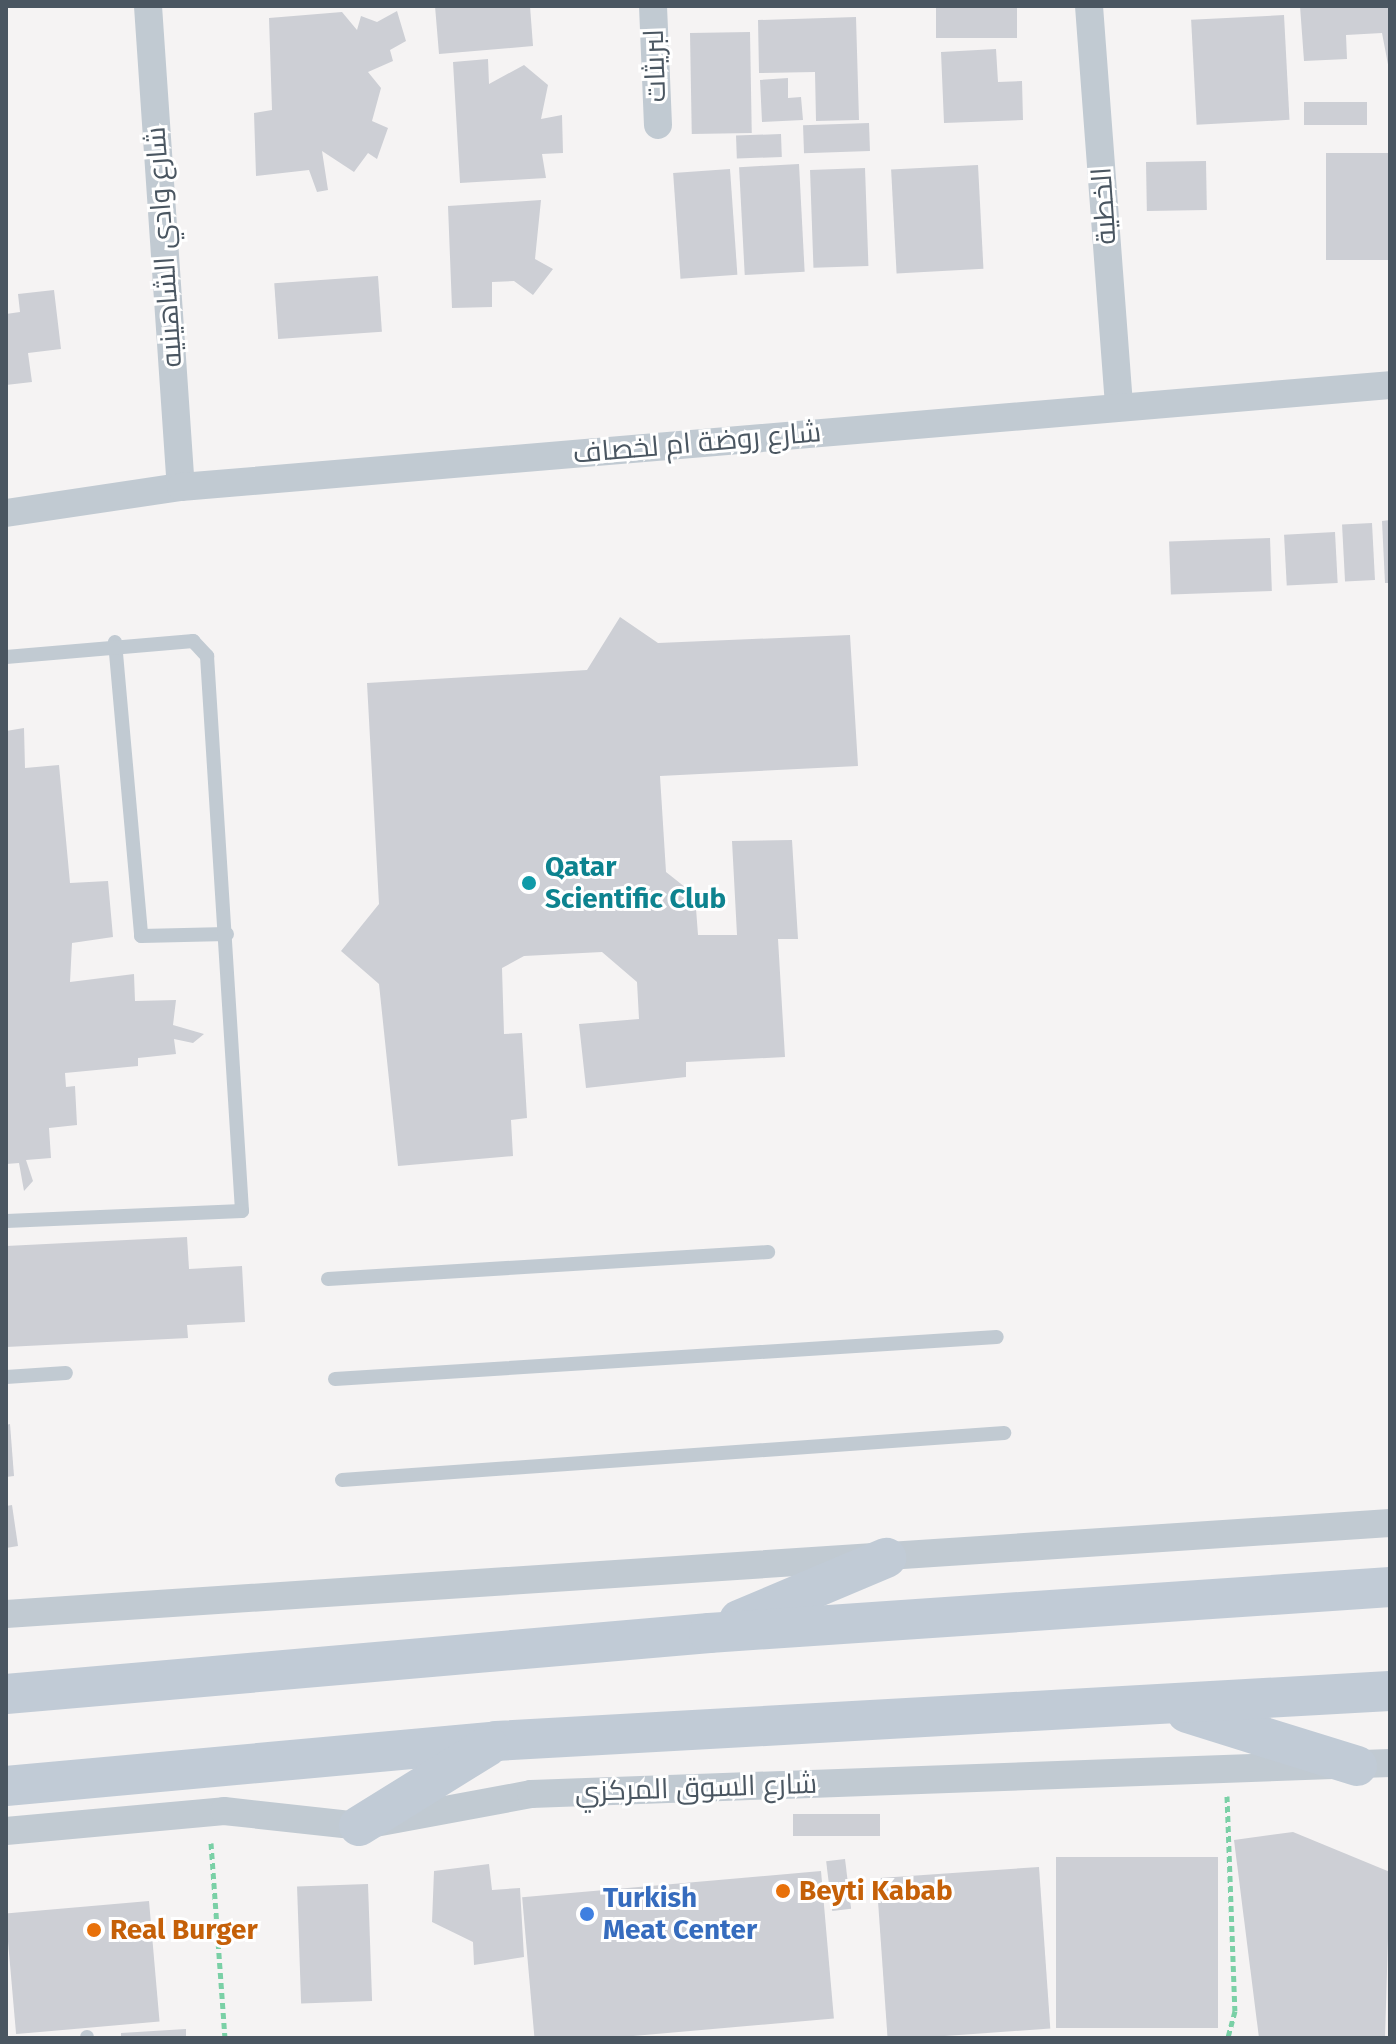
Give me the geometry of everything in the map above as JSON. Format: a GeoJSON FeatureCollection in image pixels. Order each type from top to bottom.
{"type":"FeatureCollection","features":[{"type":"Feature","properties":{"kind":"main road"},"geometry":{"type":"LineString","coordinates":[[709,1633],[886,1558]]}},
{"type":"Feature","properties":{"kind":"main road"},"geometry":{"type":"LineString","coordinates":[[15,1696],[709,1633],[1390,1587]]}},
{"type":"Feature","properties":{"kind":"main road","name":"شارع السوق المركزي"},"geometry":{"type":"LineString","coordinates":[[6,1786],[496,1741],[1390,1691]]}},
{"type":"Feature","properties":{"kind":"main road"},"geometry":{"type":"LineString","coordinates":[[1164,1706],[1373,1765]]}},
{"type":"Feature","properties":{"kind":"main road"},"geometry":{"type":"LineString","coordinates":[[359,1826],[496,1741]]}},
{"type":"Feature","properties":{"kind":"street","name":"شارع وادي الشاهينيه"},"geometry":{"type":"LineString","coordinates":[[148,6],[181,487]]}},
{"type":"Feature","properties":{"kind":"street","name":"لبريثات"},"geometry":{"type":"LineString","coordinates":[[653,6],[658,125]]}},
{"type":"Feature","properties":{"kind":"street","name":"الخطية"},"geometry":{"type":"LineString","coordinates":[[1089,6],[1119,405]]}},
{"type":"Feature","properties":{"kind":"street","name":"شارع روضة ام لخصاف"},"geometry":{"type":"LineString","coordinates":[[6,513],[181,487],[1119,405],[1390,385]]}},
{"type":"Feature","properties":{"kind":"street"},"geometry":{"type":"LineString","coordinates":[[6,1614],[1390,1523]]}},
{"type":"Feature","properties":{"kind":"street","name":"شارع السوق المركزي"},"geometry":{"type":"LineString","coordinates":[[6,1831],[209,1812],[359,1826],[531,1794],[1226,1767],[1373,1765]]}},
{"type":"Feature","properties":{"kind":"lane"},"geometry":{"type":"LineString","coordinates":[[6,657],[115,642],[193,641],[207,656],[227,934],[242,1211],[6,1221]]}},
{"type":"Feature","properties":{"kind":"lane"},"geometry":{"type":"LineString","coordinates":[[115,642],[141,936],[227,934]]}},
{"type":"Feature","properties":{"kind":"lane"},"geometry":{"type":"LineString","coordinates":[[328,1279],[768,1252]]}},
{"type":"Feature","properties":{"kind":"lane"},"geometry":{"type":"LineString","coordinates":[[335,1379],[997,1337]]}},
{"type":"Feature","properties":{"kind":"lane"},"geometry":{"type":"LineString","coordinates":[[6,1377],[66,1373]]}},
{"type":"Feature","properties":{"kind":"lane"},"geometry":{"type":"LineString","coordinates":[[342,1480],[1004,1433]]}},
{"type":"Feature","properties":{"kind":"path"},"geometry":{"type":"LineString","coordinates":[[1226,1767],[1235,2011],[1228,2038]]}},
{"type":"Feature","properties":{"kind":"path"},"geometry":{"type":"LineString","coordinates":[[209,1812],[225,2038]]}},
{"type":"Feature","properties":{"kind":"building"},"geometry":{"type":"Polygon","coordinates":[[[435,6],[530,6],[533,46],[439,54],[435,6]]]}},
{"type":"Feature","properties":{"kind":"building"},"geometry":{"type":"Polygon","coordinates":[[[936,6],[1017,6],[1017,38],[936,38],[936,6]]]}},
{"type":"Feature","properties":{"kind":"building"},"geometry":{"type":"Polygon","coordinates":[[[1300,6],[1390,6],[1390,75],[1382,33],[1346,35],[1347,59],[1304,61],[1300,6]]]}},
{"type":"Feature","properties":{"kind":"building"},"geometry":{"type":"Polygon","coordinates":[[[397,11],[406,41],[390,50],[393,61],[368,72],[381,88],[372,121],[388,128],[377,159],[368,153],[354,172],[322,151],[328,190],[317,192],[309,170],[256,176],[254,113],[272,110],[269,18],[342,12],[357,30],[361,16],[377,22],[397,11]]]}},
{"type":"Feature","properties":{"kind":"building"},"geometry":{"type":"Polygon","coordinates":[[[1284,15],[1289,120],[1197,125],[1191,20],[1284,15]]]}},
{"type":"Feature","properties":{"kind":"building"},"geometry":{"type":"Polygon","coordinates":[[[856,17],[859,120],[816,121],[815,72],[759,73],[758,20],[856,17]]]}},
{"type":"Feature","properties":{"kind":"building"},"geometry":{"type":"Polygon","coordinates":[[[750,32],[752,133],[692,134],[690,33],[750,32]]]}},
{"type":"Feature","properties":{"kind":"building"},"geometry":{"type":"Polygon","coordinates":[[[996,49],[998,82],[1022,81],[1023,120],[944,123],[941,52],[996,49]]]}},
{"type":"Feature","properties":{"kind":"building"},"geometry":{"type":"Polygon","coordinates":[[[488,59],[489,84],[524,65],[548,85],[541,119],[562,115],[563,153],[542,154],[546,178],[460,183],[453,62],[488,59]]]}},
{"type":"Feature","properties":{"kind":"building"},"geometry":{"type":"Polygon","coordinates":[[[788,78],[788,98],[801,97],[803,120],[762,122],[760,80],[788,78]]]}},
{"type":"Feature","properties":{"kind":"building"},"geometry":{"type":"Polygon","coordinates":[[[1304,102],[1367,102],[1367,125],[1304,125],[1304,102]]]}},
{"type":"Feature","properties":{"kind":"building"},"geometry":{"type":"Polygon","coordinates":[[[869,123],[870,151],[804,153],[803,125],[869,123]]]}},
{"type":"Feature","properties":{"kind":"building"},"geometry":{"type":"Polygon","coordinates":[[[781,134],[782,157],[737,159],[736,136],[781,134]]]}},
{"type":"Feature","properties":{"kind":"building"},"geometry":{"type":"Polygon","coordinates":[[[1326,153],[1390,153],[1390,260],[1326,260],[1326,153]]]}},
{"type":"Feature","properties":{"kind":"building"},"geometry":{"type":"Polygon","coordinates":[[[1206,161],[1207,210],[1147,211],[1146,162],[1206,161]]]}},
{"type":"Feature","properties":{"kind":"building"},"geometry":{"type":"Polygon","coordinates":[[[799,164],[805,272],[745,275],[739,167],[799,164]]]}},
{"type":"Feature","properties":{"kind":"building"},"geometry":{"type":"Polygon","coordinates":[[[978,165],[983,269],[897,273],[891,170],[978,165]]]}},
{"type":"Feature","properties":{"kind":"building"},"geometry":{"type":"Polygon","coordinates":[[[865,168],[868,266],[813,268],[810,170],[865,168]]]}},
{"type":"Feature","properties":{"kind":"building"},"geometry":{"type":"Polygon","coordinates":[[[730,169],[737,275],[681,279],[673,173],[730,169]]]}},
{"type":"Feature","properties":{"kind":"building"},"geometry":{"type":"Polygon","coordinates":[[[541,200],[535,259],[553,269],[533,295],[514,281],[492,282],[492,307],[452,308],[448,206],[541,200]]]}},
{"type":"Feature","properties":{"kind":"building"},"geometry":{"type":"Polygon","coordinates":[[[378,276],[382,332],[278,339],[274,283],[378,276]]]}},
{"type":"Feature","properties":{"kind":"building"},"geometry":{"type":"Polygon","coordinates":[[[54,290],[61,349],[28,353],[32,382],[6,385],[6,314],[20,312],[18,294],[54,290]]]}},
{"type":"Feature","properties":{"kind":"building"},"geometry":{"type":"Polygon","coordinates":[[[1390,520],[1390,583],[1385,583],[1382,521],[1390,520]]]}},
{"type":"Feature","properties":{"kind":"building"},"geometry":{"type":"Polygon","coordinates":[[[1372,523],[1375,580],[1345,581],[1342,525],[1372,523]]]}},
{"type":"Feature","properties":{"kind":"building"},"geometry":{"type":"Polygon","coordinates":[[[1335,532],[1338,583],[1287,586],[1284,535],[1335,532]]]}},
{"type":"Feature","properties":{"kind":"building"},"geometry":{"type":"Polygon","coordinates":[[[1270,538],[1272,591],[1171,594],[1169,542],[1270,538]]]}},
{"type":"Feature","properties":{"kind":"building","name":"Qatar Scientific Club"},"geometry":{"type":"Polygon","coordinates":[[[620,617],[658,643],[850,635],[858,766],[660,776],[666,872],[695,895],[698,935],[737,935],[732,841],[792,840],[798,939],[778,939],[785,1057],[686,1062],[686,1077],[586,1088],[579,1024],[639,1019],[637,982],[602,952],[524,956],[502,968],[504,1034],[522,1033],[527,1118],[511,1120],[513,1156],[398,1166],[379,984],[341,951],[379,904],[367,683],[587,670],[620,617]]]}},
{"type":"Feature","properties":{"kind":"building"},"geometry":{"type":"Polygon","coordinates":[[[24,728],[25,768],[59,765],[70,883],[108,881],[113,937],[72,943],[70,982],[134,974],[135,1001],[176,1000],[173,1025],[204,1034],[193,1043],[174,1039],[176,1054],[138,1058],[138,1066],[65,1073],[66,1087],[75,1086],[77,1125],[49,1128],[51,1158],[26,1160],[33,1181],[24,1191],[19,1163],[6,1164],[6,731],[24,728]]]}},
{"type":"Feature","properties":{"kind":"building"},"geometry":{"type":"Polygon","coordinates":[[[187,1237],[189,1269],[242,1266],[245,1322],[187,1325],[188,1338],[6,1347],[6,1246],[187,1237]]]}},
{"type":"Feature","properties":{"kind":"building"},"geometry":{"type":"Polygon","coordinates":[[[10,1424],[14,1476],[6,1477],[6,1425],[10,1424]]]}},
{"type":"Feature","properties":{"kind":"building"},"geometry":{"type":"Polygon","coordinates":[[[12,1505],[18,1546],[6,1548],[6,1506],[12,1505]]]}},
{"type":"Feature","properties":{"kind":"building"},"geometry":{"type":"Polygon","coordinates":[[[793,1814],[880,1814],[880,1836],[793,1836],[793,1814]]]}},
{"type":"Feature","properties":{"kind":"building"},"geometry":{"type":"Polygon","coordinates":[[[1293,1832],[1390,1872],[1385,2038],[1259,2038],[1234,1840],[1293,1832]]]}},
{"type":"Feature","properties":{"kind":"building"},"geometry":{"type":"Polygon","coordinates":[[[1056,1857],[1218,1857],[1218,2028],[1056,2028],[1056,1857]]]}},
{"type":"Feature","properties":{"kind":"building"},"geometry":{"type":"Polygon","coordinates":[[[845,1859],[851,1909],[832,1911],[826,1861],[845,1859]]]}},
{"type":"Feature","properties":{"kind":"building"},"geometry":{"type":"Polygon","coordinates":[[[489,1864],[492,1890],[520,1888],[524,1957],[474,1965],[473,1942],[432,1922],[434,1871],[489,1864]]]}},
{"type":"Feature","properties":{"kind":"building"},"geometry":{"type":"Polygon","coordinates":[[[1039,1867],[1050,2029],[888,2038],[876,1878],[1039,1867]]]}},
{"type":"Feature","properties":{"kind":"building"},"geometry":{"type":"Polygon","coordinates":[[[821,1871],[834,2018],[610,2038],[534,2038],[522,1897],[821,1871]]]}},
{"type":"Feature","properties":{"kind":"building"},"geometry":{"type":"Polygon","coordinates":[[[368,1884],[372,2001],[301,2003],[297,1886],[368,1884]]]}},
{"type":"Feature","properties":{"kind":"building"},"geometry":{"type":"Polygon","coordinates":[[[149,1901],[160,2022],[16,2034],[6,1914],[149,1901]]]}},
{"type":"Feature","properties":{"kind":"building"},"geometry":{"type":"Polygon","coordinates":[[[186,2029],[186,2038],[121,2038],[121,2033],[186,2029]]]}},
{"type":"Feature","properties":{"kind":"place","name":"Qatar Scientific Club"},"geometry":{"type":"Point","coordinates":[529,883]}},
{"type":"Feature","properties":{"kind":"place","name":"Beyti Kabab"},"geometry":{"type":"Point","coordinates":[783,1891]}},
{"type":"Feature","properties":{"kind":"place","name":"Turkish Meat Center"},"geometry":{"type":"Point","coordinates":[587,1914]}},
{"type":"Feature","properties":{"kind":"place","name":"Real Burger"},"geometry":{"type":"Point","coordinates":[94,1930]}}]}
